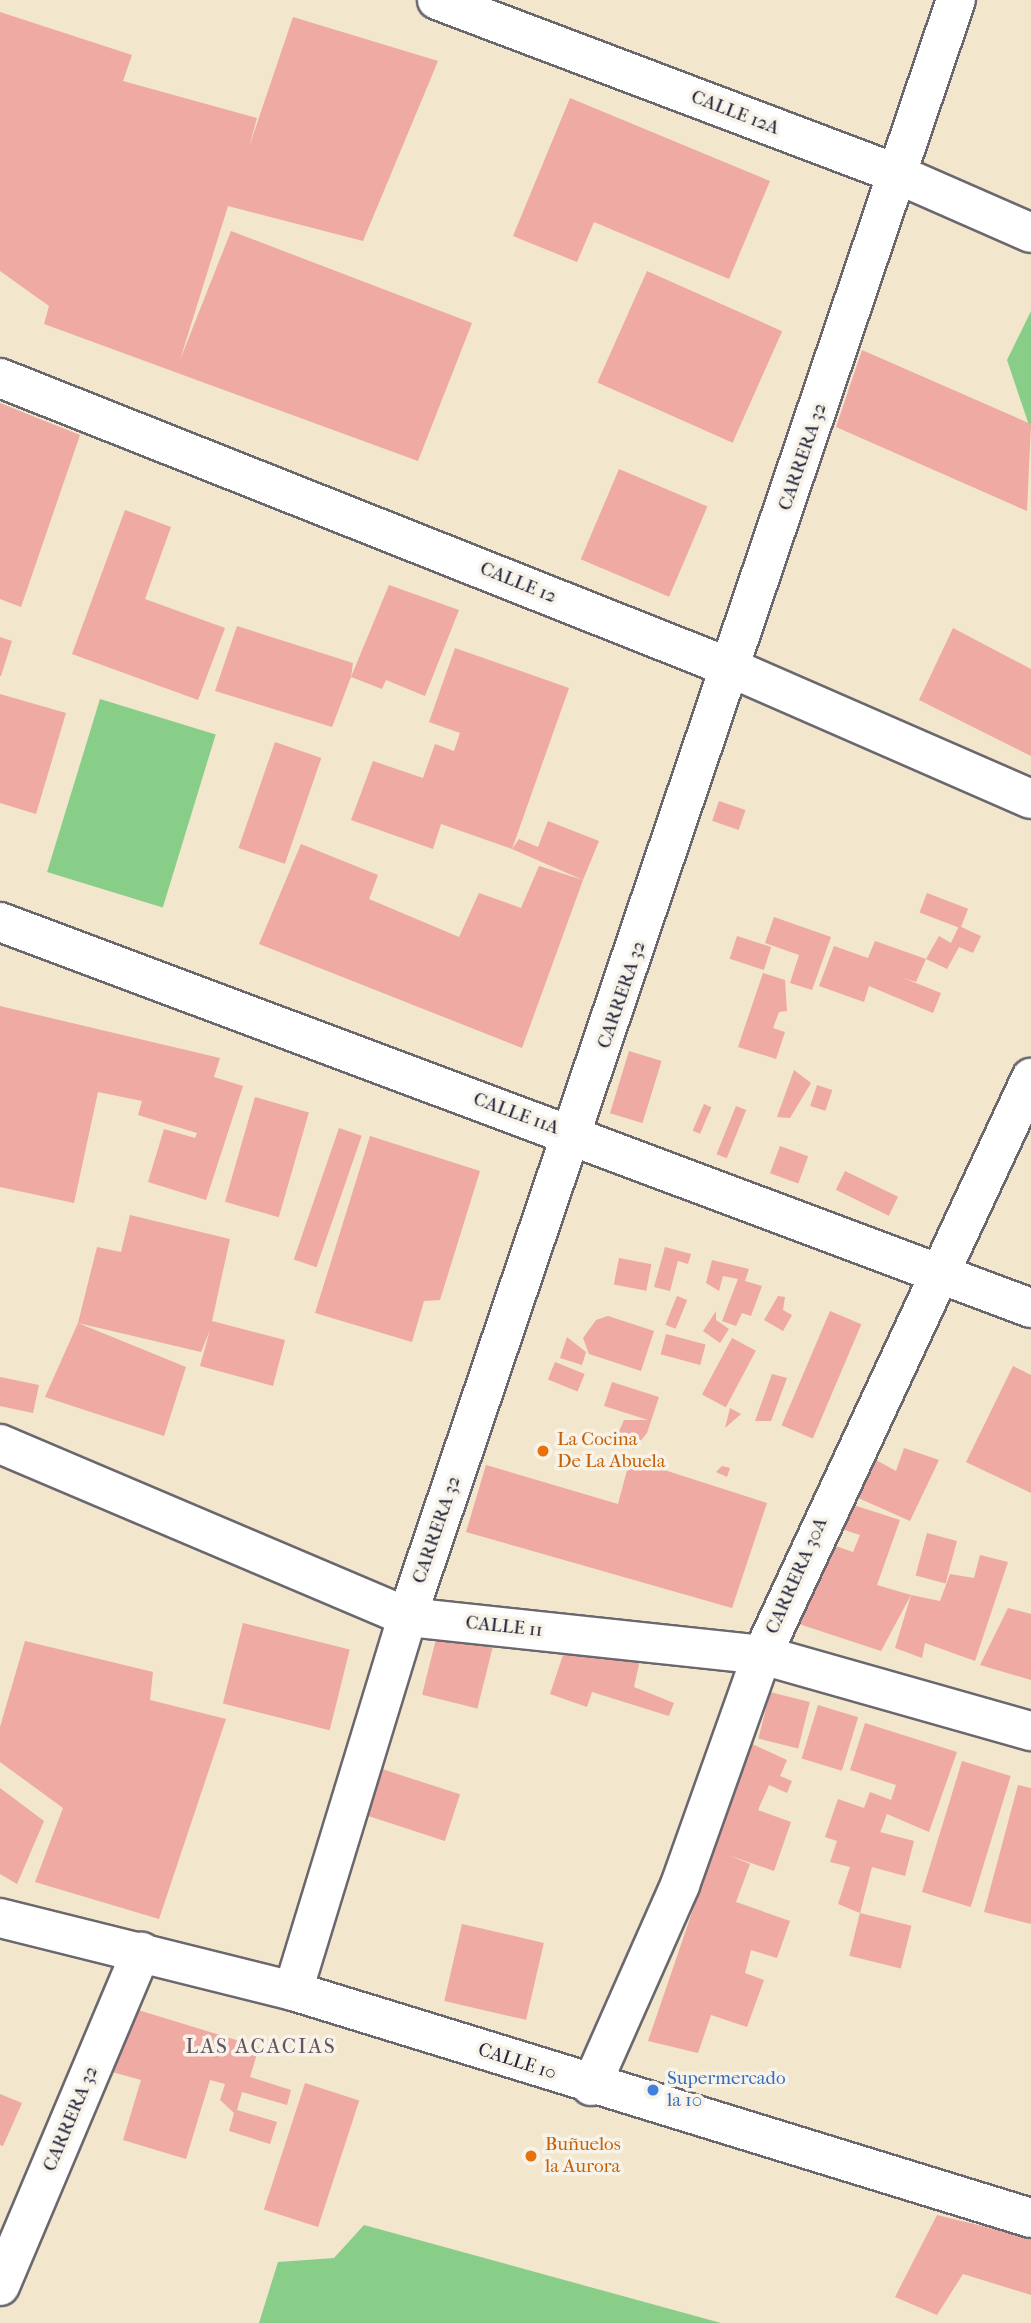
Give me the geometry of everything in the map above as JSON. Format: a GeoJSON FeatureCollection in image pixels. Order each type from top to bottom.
{"type":"FeatureCollection","features":[{"type":"Feature","properties":{"kind":"street","name":"CALLE 12A"},"geometry":{"type":"LineString","coordinates":[[437,0],[899,175],[1031,233]]}},
{"type":"Feature","properties":{"kind":"street","name":"CARRERA 32"},"geometry":{"type":"LineString","coordinates":[[293,1991],[407,1617],[574,1136],[956,0]]}},
{"type":"Feature","properties":{"kind":"street","name":"CALLE 12"},"geometry":{"type":"LineString","coordinates":[[0,378],[731,668],[1031,799]]}},
{"type":"Feature","properties":{"kind":"street","name":"CALLE 11A"},"geometry":{"type":"LineString","coordinates":[[0,922],[1031,1308]]}},
{"type":"Feature","properties":{"kind":"street","name":"CARRERA 30A"},"geometry":{"type":"LineString","coordinates":[[592,2086],[680,1885],[762,1655],[936,1272],[1031,1079]]}},
{"type":"Feature","properties":{"kind":"street","name":"CALLE 11"},"geometry":{"type":"LineString","coordinates":[[0,1444],[407,1617],[762,1655],[1031,1731]]}},
{"type":"Feature","properties":{"kind":"street","name":"CALLE 10"},"geometry":{"type":"LineString","coordinates":[[0,1918],[293,1991],[592,2086],[1031,2218]]}},
{"type":"Feature","properties":{"kind":"street","name":"CARRERA 32"},"geometry":{"type":"LineString","coordinates":[[0,2286],[141,1952]]}},
{"type":"Feature","properties":{"kind":"green space"},"geometry":{"type":"Polygon","coordinates":[[[1031,311],[1031,431],[1007,360],[1031,311]]]}},
{"type":"Feature","properties":{"kind":"green space"},"geometry":{"type":"Polygon","coordinates":[[[100,699],[216,734],[163,907],[47,872],[100,699]]]}},
{"type":"Feature","properties":{"kind":"green space"},"geometry":{"type":"Polygon","coordinates":[[[364,2225],[721,2323],[259,2323],[278,2262],[334,2258],[364,2225]]]}},
{"type":"Feature","properties":{"kind":"building"},"geometry":{"type":"Polygon","coordinates":[[[0,12],[132,55],[123,81],[257,118],[249,147],[293,17],[438,61],[363,241],[228,206],[180,360],[231,231],[472,323],[418,461],[44,324],[49,306],[0,271],[0,12]]]}},
{"type":"Feature","properties":{"kind":"building"},"geometry":{"type":"Polygon","coordinates":[[[570,98],[770,181],[729,279],[594,222],[577,262],[513,236],[570,98]]]}},
{"type":"Feature","properties":{"kind":"building"},"geometry":{"type":"Polygon","coordinates":[[[647,271],[782,331],[733,443],[597,382],[647,271]]]}},
{"type":"Feature","properties":{"kind":"building"},"geometry":{"type":"Polygon","coordinates":[[[862,350],[1031,424],[1027,511],[836,427],[862,350]]]}},
{"type":"Feature","properties":{"kind":"building"},"geometry":{"type":"Polygon","coordinates":[[[0,403],[80,435],[21,607],[0,599],[0,403]]]}},
{"type":"Feature","properties":{"kind":"building"},"geometry":{"type":"Polygon","coordinates":[[[619,469],[707,507],[669,597],[581,559],[619,469]]]}},
{"type":"Feature","properties":{"kind":"building"},"geometry":{"type":"Polygon","coordinates":[[[125,510],[171,527],[145,599],[225,628],[198,700],[72,654],[125,510]]]}},
{"type":"Feature","properties":{"kind":"building"},"geometry":{"type":"Polygon","coordinates":[[[389,585],[459,610],[425,696],[386,680],[382,689],[351,677],[389,585]]]}},
{"type":"Feature","properties":{"kind":"building"},"geometry":{"type":"Polygon","coordinates":[[[237,626],[353,663],[351,677],[332,727],[215,691],[237,626]]]}},
{"type":"Feature","properties":{"kind":"building"},"geometry":{"type":"Polygon","coordinates":[[[953,628],[1031,669],[1031,756],[919,700],[953,628]]]}},
{"type":"Feature","properties":{"kind":"building"},"geometry":{"type":"Polygon","coordinates":[[[0,637],[12,641],[1,676],[0,676],[0,637]]]}},
{"type":"Feature","properties":{"kind":"building"},"geometry":{"type":"Polygon","coordinates":[[[455,648],[569,688],[512,849],[441,824],[433,849],[351,820],[373,761],[423,778],[435,744],[454,751],[460,733],[429,722],[455,648]]]}},
{"type":"Feature","properties":{"kind":"building"},"geometry":{"type":"Polygon","coordinates":[[[0,694],[66,713],[36,814],[0,803],[0,694]]]}},
{"type":"Feature","properties":{"kind":"building"},"geometry":{"type":"Polygon","coordinates":[[[275,742],[321,758],[285,864],[239,848],[275,742]]]}},
{"type":"Feature","properties":{"kind":"building"},"geometry":{"type":"Polygon","coordinates":[[[719,801],[745,810],[739,830],[712,821],[719,801]]]}},
{"type":"Feature","properties":{"kind":"building"},"geometry":{"type":"Polygon","coordinates":[[[548,821],[599,841],[583,880],[512,849],[519,839],[538,847],[548,821]]]}},
{"type":"Feature","properties":{"kind":"building"},"geometry":{"type":"Polygon","coordinates":[[[301,844],[378,875],[369,899],[459,937],[479,893],[521,908],[539,866],[583,880],[522,1048],[259,944],[301,844]]]}},
{"type":"Feature","properties":{"kind":"building"},"geometry":{"type":"Polygon","coordinates":[[[927,893],[968,909],[961,928],[919,913],[927,893]]]}},
{"type":"Feature","properties":{"kind":"building"},"geometry":{"type":"Polygon","coordinates":[[[774,917],[831,937],[812,990],[790,983],[799,955],[765,943],[774,917]]]}},
{"type":"Feature","properties":{"kind":"building"},"geometry":{"type":"Polygon","coordinates":[[[959,926],[981,936],[973,953],[959,947],[947,969],[926,959],[939,936],[951,943],[959,926]]]}},
{"type":"Feature","properties":{"kind":"building"},"geometry":{"type":"Polygon","coordinates":[[[737,936],[771,947],[764,970],[730,959],[737,936]]]}},
{"type":"Feature","properties":{"kind":"building"},"geometry":{"type":"Polygon","coordinates":[[[875,941],[926,959],[916,982],[903,978],[941,993],[933,1013],[869,986],[864,1002],[819,986],[834,946],[868,958],[875,941]]]}},
{"type":"Feature","properties":{"kind":"building"},"geometry":{"type":"Polygon","coordinates":[[[763,973],[785,980],[787,1011],[779,1012],[773,1028],[785,1032],[776,1059],[738,1047],[763,973]]]}},
{"type":"Feature","properties":{"kind":"building"},"geometry":{"type":"Polygon","coordinates":[[[0,1006],[220,1058],[214,1077],[243,1086],[206,1200],[148,1182],[164,1129],[195,1138],[197,1133],[138,1115],[142,1101],[98,1092],[74,1203],[0,1187],[0,1006]]]}},
{"type":"Feature","properties":{"kind":"building"},"geometry":{"type":"Polygon","coordinates":[[[629,1051],[662,1061],[643,1123],[610,1113],[629,1051]]]}},
{"type":"Feature","properties":{"kind":"building"},"geometry":{"type":"Polygon","coordinates":[[[794,1070],[811,1083],[790,1118],[777,1117],[794,1070]]]}},
{"type":"Feature","properties":{"kind":"building"},"geometry":{"type":"Polygon","coordinates":[[[817,1085],[832,1090],[825,1111],[810,1106],[817,1085]]]}},
{"type":"Feature","properties":{"kind":"building"},"geometry":{"type":"Polygon","coordinates":[[[255,1097],[309,1112],[279,1217],[225,1202],[255,1097]]]}},
{"type":"Feature","properties":{"kind":"building"},"geometry":{"type":"Polygon","coordinates":[[[704,1104],[711,1107],[700,1134],[693,1131],[704,1104]]]}},
{"type":"Feature","properties":{"kind":"building"},"geometry":{"type":"Polygon","coordinates":[[[736,1106],[746,1110],[727,1158],[717,1154],[736,1106]]]}},
{"type":"Feature","properties":{"kind":"building"},"geometry":{"type":"Polygon","coordinates":[[[339,1128],[362,1136],[316,1267],[294,1259],[339,1128]]]}},
{"type":"Feature","properties":{"kind":"building"},"geometry":{"type":"Polygon","coordinates":[[[370,1136],[480,1171],[440,1300],[424,1301],[412,1342],[315,1313],[370,1136]]]}},
{"type":"Feature","properties":{"kind":"building"},"geometry":{"type":"Polygon","coordinates":[[[780,1146],[808,1156],[798,1184],[770,1173],[780,1146]]]}},
{"type":"Feature","properties":{"kind":"building"},"geometry":{"type":"Polygon","coordinates":[[[845,1171],[898,1197],[889,1216],[836,1190],[845,1171]]]}},
{"type":"Feature","properties":{"kind":"building"},"geometry":{"type":"Polygon","coordinates":[[[130,1215],[230,1239],[212,1321],[285,1340],[273,1386],[200,1366],[210,1330],[201,1352],[78,1323],[97,1247],[121,1252],[130,1215]]]}},
{"type":"Feature","properties":{"kind":"building"},"geometry":{"type":"Polygon","coordinates":[[[665,1247],[691,1254],[688,1264],[678,1261],[670,1291],[654,1287],[665,1247]]]}},
{"type":"Feature","properties":{"kind":"building"},"geometry":{"type":"Polygon","coordinates":[[[619,1258],[651,1264],[646,1291],[614,1285],[619,1258]]]}},
{"type":"Feature","properties":{"kind":"building"},"geometry":{"type":"Polygon","coordinates":[[[712,1260],[749,1269],[745,1281],[762,1286],[751,1316],[742,1313],[736,1326],[722,1321],[738,1279],[723,1276],[719,1291],[706,1283],[712,1260]]]}},
{"type":"Feature","properties":{"kind":"building"},"geometry":{"type":"Polygon","coordinates":[[[677,1296],[687,1300],[676,1329],[665,1325],[677,1296]]]}},
{"type":"Feature","properties":{"kind":"building"},"geometry":{"type":"Polygon","coordinates":[[[778,1296],[785,1297],[783,1310],[792,1315],[783,1331],[764,1320],[778,1296]]]}},
{"type":"Feature","properties":{"kind":"building"},"geometry":{"type":"Polygon","coordinates":[[[716,1311],[716,1320],[729,1329],[720,1343],[703,1331],[716,1311]]]}},
{"type":"Feature","properties":{"kind":"building"},"geometry":{"type":"Polygon","coordinates":[[[830,1311],[861,1324],[813,1438],[782,1425],[830,1311]]]}},
{"type":"Feature","properties":{"kind":"building"},"geometry":{"type":"Polygon","coordinates":[[[608,1316],[654,1331],[641,1371],[589,1354],[583,1338],[596,1320],[608,1316]]]}},
{"type":"Feature","properties":{"kind":"building"},"geometry":{"type":"Polygon","coordinates":[[[78,1323],[186,1367],[164,1436],[45,1397],[78,1323]]]}},
{"type":"Feature","properties":{"kind":"building"},"geometry":{"type":"Polygon","coordinates":[[[666,1334],[706,1345],[700,1365],[661,1354],[666,1334]]]}},
{"type":"Feature","properties":{"kind":"building"},"geometry":{"type":"Polygon","coordinates":[[[567,1337],[586,1352],[582,1365],[560,1358],[567,1337]]]}},
{"type":"Feature","properties":{"kind":"building"},"geometry":{"type":"Polygon","coordinates":[[[732,1338],[756,1351],[726,1407],[702,1395],[732,1338]]]}},
{"type":"Feature","properties":{"kind":"building"},"geometry":{"type":"Polygon","coordinates":[[[555,1362],[585,1374],[578,1392],[548,1380],[555,1362]]]}},
{"type":"Feature","properties":{"kind":"building"},"geometry":{"type":"Polygon","coordinates":[[[1013,1366],[1031,1375],[1031,1493],[966,1462],[1013,1366]]]}},
{"type":"Feature","properties":{"kind":"building"},"geometry":{"type":"Polygon","coordinates":[[[772,1374],[787,1378],[771,1421],[755,1421],[772,1374]]]}},
{"type":"Feature","properties":{"kind":"building"},"geometry":{"type":"Polygon","coordinates":[[[0,1377],[39,1385],[33,1413],[0,1406],[0,1377]]]}},
{"type":"Feature","properties":{"kind":"building"},"geometry":{"type":"Polygon","coordinates":[[[612,1382],[659,1397],[647,1433],[634,1449],[615,1440],[624,1420],[648,1420],[604,1406],[612,1382]]]}},
{"type":"Feature","properties":{"kind":"building"},"geometry":{"type":"Polygon","coordinates":[[[730,1408],[741,1414],[725,1428],[730,1408]]]}},
{"type":"Feature","properties":{"kind":"building"},"geometry":{"type":"Polygon","coordinates":[[[904,1448],[939,1460],[910,1521],[847,1493],[867,1455],[896,1471],[904,1448]]]}},
{"type":"Feature","properties":{"kind":"building"},"geometry":{"type":"Polygon","coordinates":[[[630,1459],[767,1503],[732,1608],[466,1532],[486,1465],[618,1504],[630,1459]]]}},
{"type":"Feature","properties":{"kind":"building"},"geometry":{"type":"Polygon","coordinates":[[[722,1466],[730,1468],[727,1477],[716,1472],[722,1466]]]}},
{"type":"Feature","properties":{"kind":"building"},"geometry":{"type":"Polygon","coordinates":[[[841,1501],[900,1520],[877,1585],[911,1595],[881,1651],[799,1624],[833,1545],[853,1552],[860,1535],[832,1526],[841,1501]]]}},
{"type":"Feature","properties":{"kind":"building"},"geometry":{"type":"Polygon","coordinates":[[[927,1533],[957,1541],[946,1584],[916,1576],[927,1533]]]}},
{"type":"Feature","properties":{"kind":"building"},"geometry":{"type":"Polygon","coordinates":[[[980,1555],[1008,1562],[975,1661],[925,1643],[922,1658],[895,1648],[911,1595],[940,1601],[950,1574],[974,1578],[980,1555]]]}},
{"type":"Feature","properties":{"kind":"building"},"geometry":{"type":"Polygon","coordinates":[[[1008,1608],[1031,1614],[1031,1680],[980,1665],[1008,1608]]]}},
{"type":"Feature","properties":{"kind":"building"},"geometry":{"type":"Polygon","coordinates":[[[243,1623],[350,1650],[330,1730],[223,1704],[243,1623]]]}},
{"type":"Feature","properties":{"kind":"building"},"geometry":{"type":"Polygon","coordinates":[[[440,1623],[495,1637],[477,1709],[422,1695],[440,1623]]]}},
{"type":"Feature","properties":{"kind":"building"},"geometry":{"type":"Polygon","coordinates":[[[569,1637],[641,1655],[634,1687],[674,1703],[669,1716],[592,1692],[587,1707],[550,1694],[569,1637]]]}},
{"type":"Feature","properties":{"kind":"building"},"geometry":{"type":"Polygon","coordinates":[[[25,1641],[153,1672],[150,1700],[226,1719],[159,1919],[35,1882],[63,1808],[0,1762],[0,1727],[25,1641]]]}},
{"type":"Feature","properties":{"kind":"building"},"geometry":{"type":"Polygon","coordinates":[[[770,1692],[810,1702],[798,1748],[758,1739],[770,1692]]]}},
{"type":"Feature","properties":{"kind":"building"},"geometry":{"type":"Polygon","coordinates":[[[818,1705],[858,1717],[842,1771],[802,1759],[818,1705]]]}},
{"type":"Feature","properties":{"kind":"building"},"geometry":{"type":"Polygon","coordinates":[[[865,1723],[957,1752],[929,1832],[887,1814],[880,1832],[914,1841],[905,1876],[872,1867],[860,1913],[838,1904],[850,1867],[830,1862],[837,1841],[825,1837],[838,1799],[864,1808],[870,1792],[891,1800],[896,1785],[850,1770],[865,1723]]]}},
{"type":"Feature","properties":{"kind":"building"},"geometry":{"type":"Polygon","coordinates":[[[750,1743],[787,1760],[780,1776],[792,1781],[787,1793],[769,1785],[758,1810],[791,1822],[774,1871],[728,1855],[750,1864],[736,1902],[790,1921],[777,1958],[751,1950],[745,1973],[764,1980],[747,2027],[711,2015],[698,2053],[648,2041],[750,1743]]]}},
{"type":"Feature","properties":{"kind":"building"},"geometry":{"type":"Polygon","coordinates":[[[962,1761],[1011,1776],[971,1907],[922,1892],[962,1761]]]}},
{"type":"Feature","properties":{"kind":"building"},"geometry":{"type":"Polygon","coordinates":[[[382,1769],[460,1794],[445,1841],[367,1816],[382,1769]]]}},
{"type":"Feature","properties":{"kind":"building"},"geometry":{"type":"Polygon","coordinates":[[[1018,1785],[1031,1788],[1031,1924],[984,1912],[1018,1785]]]}},
{"type":"Feature","properties":{"kind":"building"},"geometry":{"type":"Polygon","coordinates":[[[0,1788],[44,1821],[17,1884],[0,1874],[0,1788]]]}},
{"type":"Feature","properties":{"kind":"building"},"geometry":{"type":"Polygon","coordinates":[[[860,1913],[911,1926],[901,1969],[849,1956],[860,1913]]]}},
{"type":"Feature","properties":{"kind":"building"},"geometry":{"type":"Polygon","coordinates":[[[462,1924],[544,1943],[526,2020],[444,2001],[462,1924]]]}},
{"type":"Feature","properties":{"kind":"building"},"geometry":{"type":"Polygon","coordinates":[[[125,2006],[259,2047],[250,2077],[291,2090],[287,2105],[242,2092],[237,2110],[277,2122],[270,2144],[229,2131],[234,2113],[220,2100],[225,2084],[210,2080],[186,2159],[123,2140],[141,2080],[105,2070],[125,2006]]]}},
{"type":"Feature","properties":{"kind":"building"},"geometry":{"type":"Polygon","coordinates":[[[305,2083],[359,2101],[318,2227],[264,2209],[305,2083]]]}},
{"type":"Feature","properties":{"kind":"building"},"geometry":{"type":"Polygon","coordinates":[[[0,2094],[22,2103],[3,2146],[0,2145],[0,2094]]]}},
{"type":"Feature","properties":{"kind":"building"},"geometry":{"type":"Polygon","coordinates":[[[937,2215],[1031,2238],[1031,2295],[963,2274],[937,2315],[895,2297],[937,2215]]]}},
{"type":"Feature","properties":{"kind":"place","name":"La Cocina De La Abuela"},"geometry":{"type":"Point","coordinates":[543,1451]}},
{"type":"Feature","properties":{"kind":"place","name":"Supermercado la 10"},"geometry":{"type":"Point","coordinates":[653,2090]}},
{"type":"Feature","properties":{"kind":"place","name":"Buñuelos la Aurora"},"geometry":{"type":"Point","coordinates":[531,2156]}},
{"type":"Feature","properties":{"kind":"district","name":"LAS ACACIAS"},"geometry":{"type":"Point","coordinates":[261,2046]}}]}
